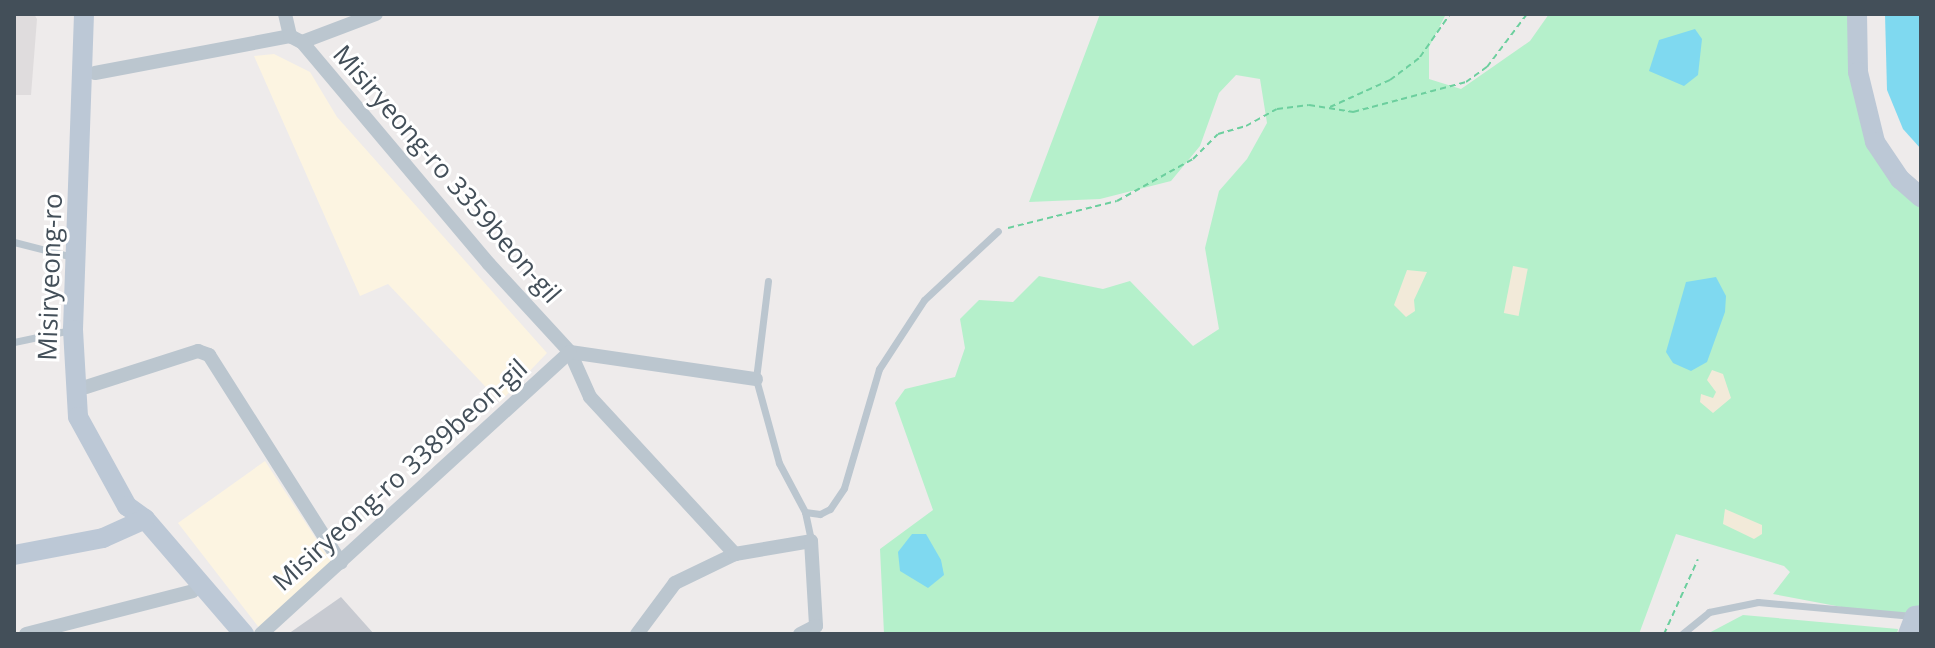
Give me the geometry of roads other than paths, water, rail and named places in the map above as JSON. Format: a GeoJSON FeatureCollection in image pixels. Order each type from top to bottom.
{"type":"FeatureCollection","features":[{"type":"Feature","properties":{"kind":"main road","name":"Misiryeong-ro"},"geometry":{"type":"LineString","coordinates":[[96,14],[76,257],[73,330],[78,417],[115,490],[145,519],[244,634]]}},
{"type":"Feature","properties":{"kind":"main road"},"geometry":{"type":"LineString","coordinates":[[1857,14],[1858,72],[1875,142],[1900,179],[1921,197]]}},
{"type":"Feature","properties":{"kind":"main road","name":"Misiryeong-ro"},"geometry":{"type":"LineString","coordinates":[[84,24],[89,74],[86,387],[99,442],[145,519]]}},
{"type":"Feature","properties":{"kind":"main road"},"geometry":{"type":"LineString","coordinates":[[14,555],[103,538],[145,519]]}},
{"type":"Feature","properties":{"kind":"street"},"geometry":{"type":"LineString","coordinates":[[285,14],[296,39]]}},
{"type":"Feature","properties":{"kind":"street"},"geometry":{"type":"LineString","coordinates":[[89,74],[296,39],[376,14]]}},
{"type":"Feature","properties":{"kind":"street","name":"Misiryeong-ro 3359beon-gil"},"geometry":{"type":"LineString","coordinates":[[296,39],[489,264],[570,352],[590,397],[735,554]]}},
{"type":"Feature","properties":{"kind":"street"},"geometry":{"type":"LineString","coordinates":[[86,387],[198,351],[209,355],[341,563]]}},
{"type":"Feature","properties":{"kind":"street"},"geometry":{"type":"LineString","coordinates":[[570,352],[756,379]]}},
{"type":"Feature","properties":{"kind":"street","name":"Misiryeong-ro 3389beon-gil"},"geometry":{"type":"LineString","coordinates":[[261,634],[570,352]]}},
{"type":"Feature","properties":{"kind":"street"},"geometry":{"type":"LineString","coordinates":[[637,634],[675,583],[735,554],[811,541],[816,626],[800,634]]}},
{"type":"Feature","properties":{"kind":"street"},"geometry":{"type":"LineString","coordinates":[[26,634],[193,591]]}},
{"type":"Feature","properties":{"kind":"lane"},"geometry":{"type":"LineString","coordinates":[[71,14],[84,24]]}},
{"type":"Feature","properties":{"kind":"lane"},"geometry":{"type":"LineString","coordinates":[[805,512],[820,514],[830,509],[844,488],[879,369],[924,300],[998,231]]}},
{"type":"Feature","properties":{"kind":"lane"},"geometry":{"type":"LineString","coordinates":[[14,242],[76,257]]}},
{"type":"Feature","properties":{"kind":"lane"},"geometry":{"type":"LineString","coordinates":[[768,281],[756,379],[779,463],[805,512],[811,541]]}},
{"type":"Feature","properties":{"kind":"lane"},"geometry":{"type":"LineString","coordinates":[[14,342],[73,330]]}},
{"type":"Feature","properties":{"kind":"lane"},"geometry":{"type":"LineString","coordinates":[[1682,634],[1709,612],[1758,602],[1915,622]]}},
{"type":"Feature","properties":{"kind":"water"},"geometry":{"type":"Polygon","coordinates":[[[1885,14],[1921,14],[1921,149],[1903,129],[1887,90],[1885,14]]]}},
{"type":"Feature","properties":{"kind":"water"},"geometry":{"type":"Polygon","coordinates":[[[1695,29],[1702,39],[1698,75],[1684,86],[1649,71],[1659,40],[1695,29]]]}},
{"type":"Feature","properties":{"kind":"water"},"geometry":{"type":"Polygon","coordinates":[[[1716,277],[1726,296],[1725,312],[1707,362],[1691,371],[1673,363],[1666,352],[1686,282],[1716,277]]]}},
{"type":"Feature","properties":{"kind":"water"},"geometry":{"type":"Polygon","coordinates":[[[912,534],[926,534],[941,560],[944,575],[928,588],[900,571],[898,552],[912,534]]]}}]}
